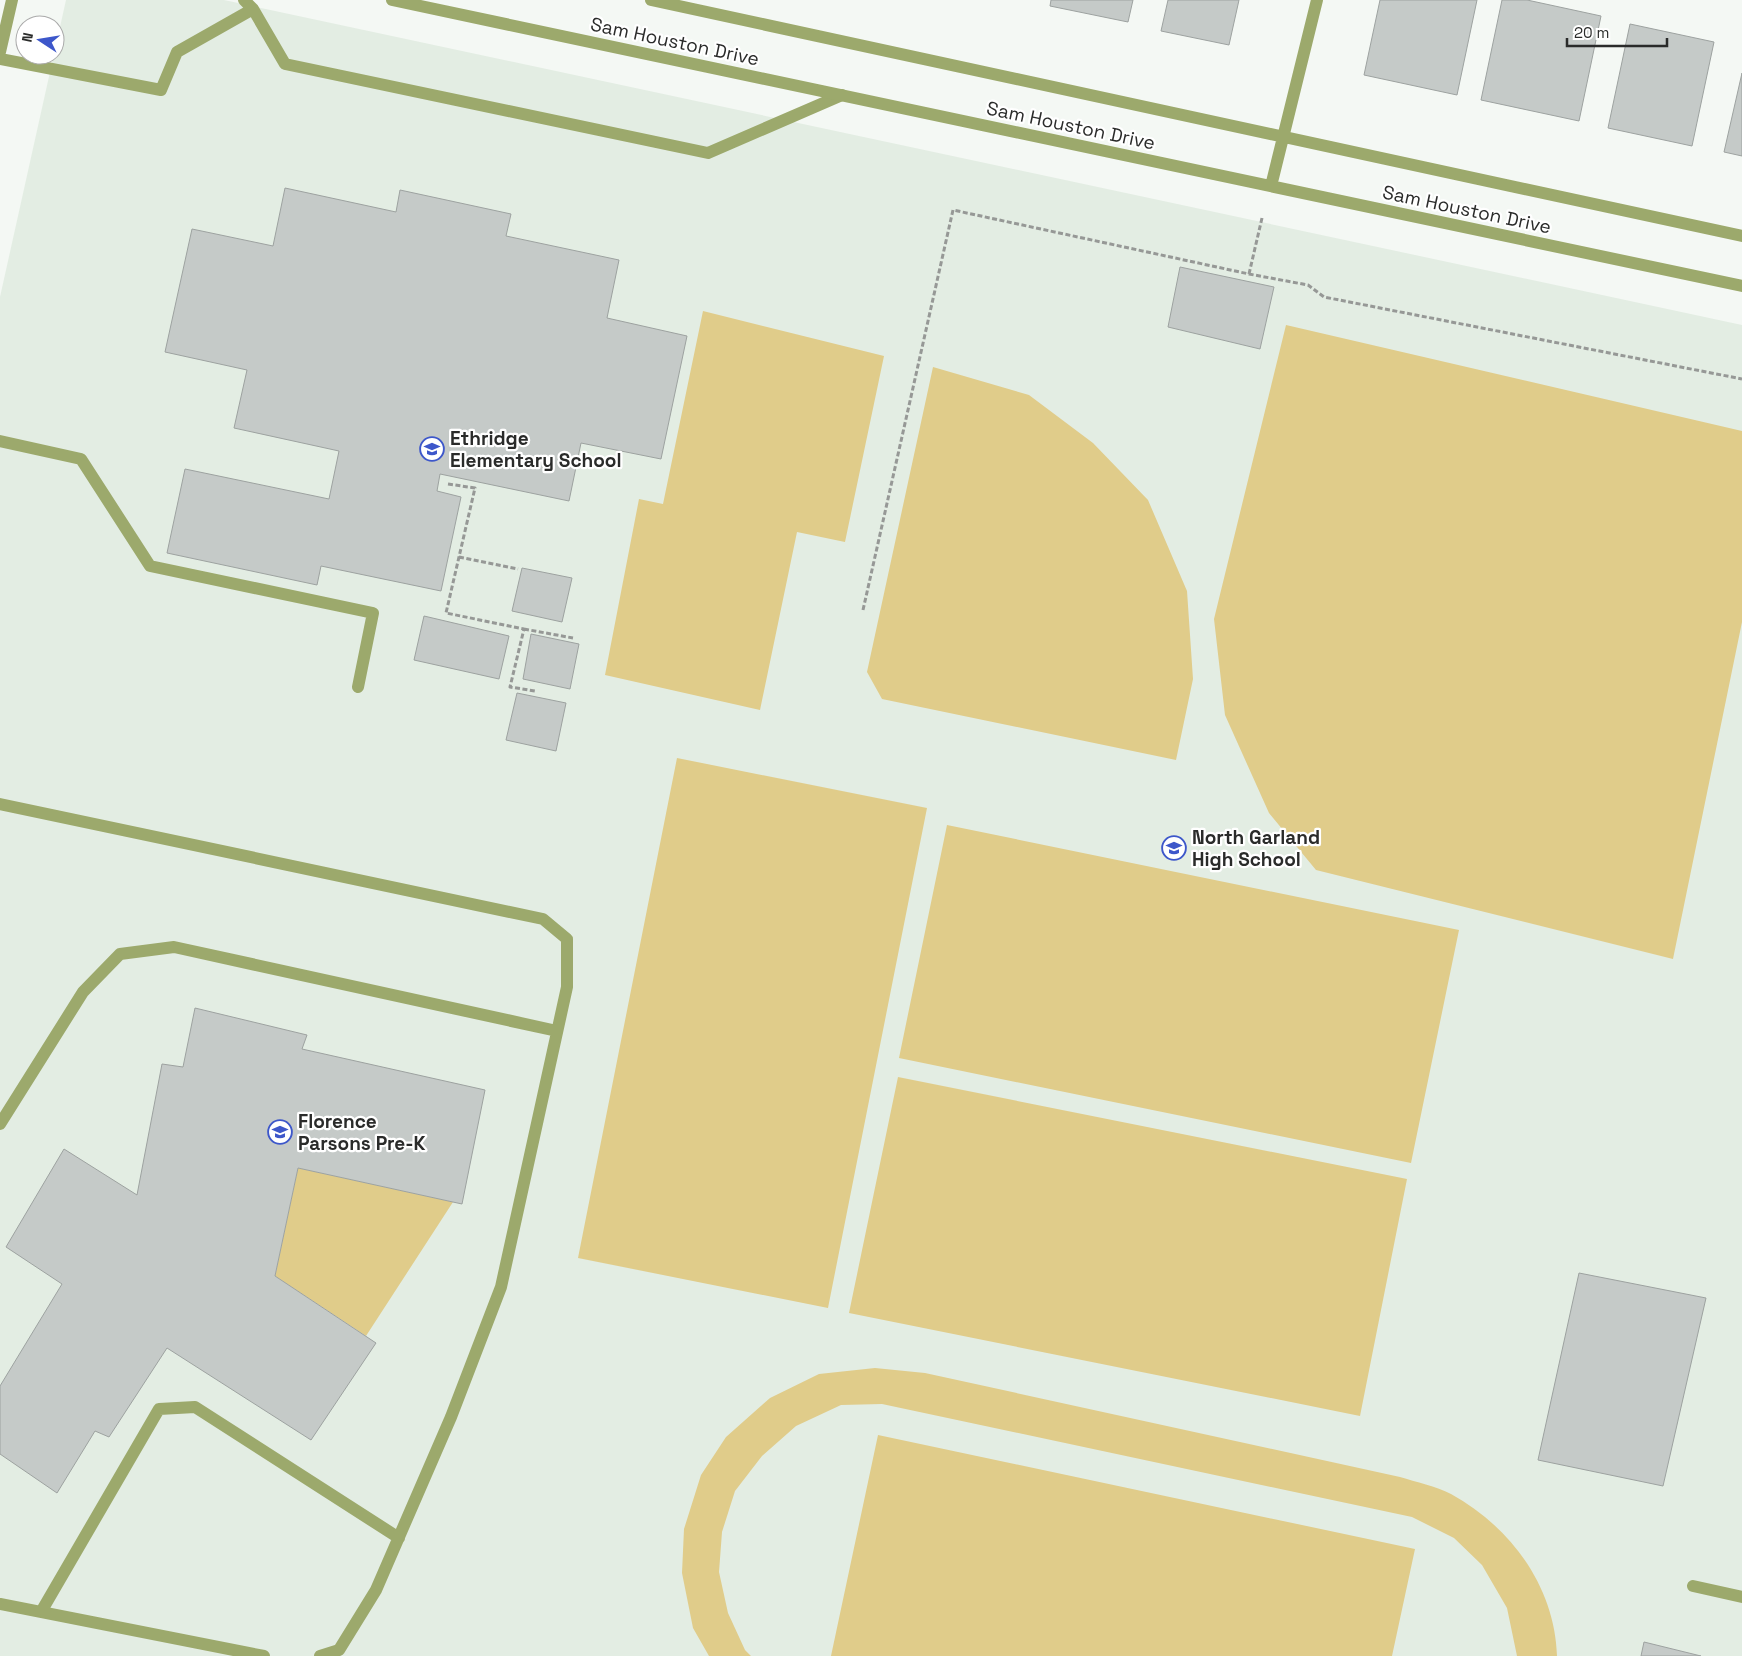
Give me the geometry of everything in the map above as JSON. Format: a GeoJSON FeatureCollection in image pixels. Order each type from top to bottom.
{"type":"FeatureCollection","features":[{"type":"Feature","properties":{"kind":"street"},"geometry":{"type":"LineString","coordinates":[[0,52],[12,0]]}},
{"type":"Feature","properties":{"kind":"street"},"geometry":{"type":"LineString","coordinates":[[244,0],[254,9],[285,64],[708,153],[842,96]]}},
{"type":"Feature","properties":{"kind":"street","name":"Sam Houston Drive"},"geometry":{"type":"LineString","coordinates":[[392,0],[1742,286]]}},
{"type":"Feature","properties":{"kind":"street","name":"Sam Houston Drive"},"geometry":{"type":"LineString","coordinates":[[650,0],[1742,236]]}},
{"type":"Feature","properties":{"kind":"street"},"geometry":{"type":"LineString","coordinates":[[1271,186],[1317,0]]}},
{"type":"Feature","properties":{"kind":"street"},"geometry":{"type":"LineString","coordinates":[[0,59],[161,90],[177,52],[254,9]]}},
{"type":"Feature","properties":{"kind":"street"},"geometry":{"type":"LineString","coordinates":[[0,441],[81,458],[150,566],[373,613],[358,687]]}},
{"type":"Feature","properties":{"kind":"street"},"geometry":{"type":"LineString","coordinates":[[0,804],[543,920],[567,939],[567,987],[501,1287],[451,1417],[376,1590],[339,1650],[320,1656]]}},
{"type":"Feature","properties":{"kind":"street"},"geometry":{"type":"LineString","coordinates":[[0,1124],[83,992],[120,954],[174,947],[557,1031]]}},
{"type":"Feature","properties":{"kind":"street"},"geometry":{"type":"LineString","coordinates":[[41,1612],[159,1409],[195,1407],[399,1538]]}},
{"type":"Feature","properties":{"kind":"street"},"geometry":{"type":"LineString","coordinates":[[1693,1586],[1742,1597]]}},
{"type":"Feature","properties":{"kind":"street"},"geometry":{"type":"LineString","coordinates":[[0,1604],[264,1656]]}},
{"type":"Feature","properties":{"kind":"path"},"geometry":{"type":"LineString","coordinates":[[863,610],[952,210],[1308,285],[1324,297],[1742,378]]}},
{"type":"Feature","properties":{"kind":"path"},"geometry":{"type":"LineString","coordinates":[[1249,274],[1262,218]]}},
{"type":"Feature","properties":{"kind":"path"},"geometry":{"type":"LineString","coordinates":[[448,484],[475,488],[446,613],[573,638]]}},
{"type":"Feature","properties":{"kind":"path"},"geometry":{"type":"LineString","coordinates":[[459,556],[518,568]]}},
{"type":"Feature","properties":{"kind":"path"},"geometry":{"type":"LineString","coordinates":[[524,629],[510,687],[535,691]]}},
{"type":"Feature","properties":{"kind":"shaded area"},"geometry":{"type":"Polygon","coordinates":[[[66,0],[224,0],[1742,325],[1742,1656],[0,1656],[0,297],[52,65],[65,65],[65,15],[63,15],[66,0]]]}},
{"type":"Feature","properties":{"kind":"shaded area"},"geometry":{"type":"Polygon","coordinates":[[[703,311],[884,356],[845,542],[797,532],[760,710],[605,675],[639,499],[663,504],[703,311]]]}},
{"type":"Feature","properties":{"kind":"shaded area"},"geometry":{"type":"Polygon","coordinates":[[[1286,325],[1742,431],[1742,622],[1673,959],[1316,870],[1269,813],[1225,715],[1214,619],[1286,325]]]}},
{"type":"Feature","properties":{"kind":"shaded area"},"geometry":{"type":"Polygon","coordinates":[[[933,367],[1029,395],[1093,443],[1148,500],[1187,591],[1193,679],[1176,760],[882,699],[867,672],[933,367]]]}},
{"type":"Feature","properties":{"kind":"shaded area"},"geometry":{"type":"Polygon","coordinates":[[[677,758],[927,808],[828,1308],[578,1258],[677,758]]]}},
{"type":"Feature","properties":{"kind":"shaded area"},"geometry":{"type":"Polygon","coordinates":[[[947,825],[1459,930],[1411,1163],[899,1058],[947,825]]]}},
{"type":"Feature","properties":{"kind":"shaded area"},"geometry":{"type":"Polygon","coordinates":[[[898,1077],[1407,1179],[1360,1416],[849,1313],[898,1077]]]}},
{"type":"Feature","properties":{"kind":"shaded area"},"geometry":{"type":"Polygon","coordinates":[[[298,1168],[453,1202],[366,1336],[275,1276],[298,1168]]]}},
{"type":"Feature","properties":{"kind":"shaded area"},"geometry":{"type":"Polygon","coordinates":[[[875,1368],[925,1373],[1400,1477],[1445,1491],[1473,1508],[1493,1524],[1526,1561],[1548,1606],[1557,1656],[1517,1656],[1507,1608],[1482,1565],[1454,1538],[1412,1517],[882,1404],[841,1405],[796,1426],[762,1456],[735,1491],[722,1532],[719,1572],[728,1613],[745,1650],[751,1656],[709,1656],[693,1628],[682,1573],[684,1529],[701,1475],[726,1437],[770,1398],[819,1374],[875,1368]]]}},
{"type":"Feature","properties":{"kind":"shaded area"},"geometry":{"type":"Polygon","coordinates":[[[878,1435],[1415,1549],[1392,1656],[831,1656],[878,1435]]]}},
{"type":"Feature","properties":{"kind":"building"},"geometry":{"type":"Polygon","coordinates":[[[1051,0],[1133,0],[1128,22],[1050,6],[1051,0]]]}},
{"type":"Feature","properties":{"kind":"building"},"geometry":{"type":"Polygon","coordinates":[[[1168,0],[1239,0],[1229,45],[1161,31],[1168,0]]]}},
{"type":"Feature","properties":{"kind":"building"},"geometry":{"type":"Polygon","coordinates":[[[1380,0],[1477,0],[1457,95],[1364,75],[1380,0]]]}},
{"type":"Feature","properties":{"kind":"building"},"geometry":{"type":"Polygon","coordinates":[[[1502,0],[1527,0],[1601,16],[1579,121],[1481,100],[1502,0]]]}},
{"type":"Feature","properties":{"kind":"building"},"geometry":{"type":"Polygon","coordinates":[[[1630,24],[1714,42],[1692,146],[1608,128],[1630,24]]]}},
{"type":"Feature","properties":{"kind":"building"},"geometry":{"type":"Polygon","coordinates":[[[1742,73],[1742,156],[1724,152],[1742,73]]]}},
{"type":"Feature","properties":{"kind":"building","name":"Ethridge Elementary School"},"geometry":{"type":"Polygon","coordinates":[[[285,188],[396,212],[400,190],[511,214],[506,236],[619,260],[607,318],[687,336],[661,459],[581,443],[569,501],[440,474],[437,491],[461,497],[441,591],[321,566],[317,585],[167,553],[185,469],[329,499],[339,451],[234,428],[247,370],[165,352],[192,229],[273,246],[285,188]]]}},
{"type":"Feature","properties":{"kind":"building"},"geometry":{"type":"Polygon","coordinates":[[[1180,267],[1274,287],[1260,349],[1168,327],[1180,267]]]}},
{"type":"Feature","properties":{"kind":"building"},"geometry":{"type":"Polygon","coordinates":[[[522,568],[572,578],[562,622],[512,611],[522,568]]]}},
{"type":"Feature","properties":{"kind":"building"},"geometry":{"type":"Polygon","coordinates":[[[424,616],[509,636],[499,679],[414,660],[424,616]]]}},
{"type":"Feature","properties":{"kind":"building"},"geometry":{"type":"Polygon","coordinates":[[[531,634],[579,644],[570,689],[523,679],[531,634]]]}},
{"type":"Feature","properties":{"kind":"building"},"geometry":{"type":"Polygon","coordinates":[[[517,693],[566,703],[556,751],[506,740],[517,693]]]}},
{"type":"Feature","properties":{"kind":"building","name":"Florence Parsons Pre-K"},"geometry":{"type":"Polygon","coordinates":[[[195,1008],[307,1035],[302,1049],[485,1090],[462,1204],[298,1168],[275,1276],[376,1343],[311,1440],[167,1348],[109,1437],[95,1431],[57,1493],[0,1454],[0,1386],[62,1284],[6,1247],[64,1149],[137,1195],[162,1064],[183,1067],[195,1008]]]}},
{"type":"Feature","properties":{"kind":"building"},"geometry":{"type":"Polygon","coordinates":[[[1579,1273],[1706,1298],[1663,1486],[1538,1460],[1579,1273]]]}},
{"type":"Feature","properties":{"kind":"building"},"geometry":{"type":"Polygon","coordinates":[[[1644,1642],[1701,1656],[1641,1656],[1644,1642]]]}},
{"type":"Feature","properties":{"kind":"place","name":"Ethridge Elementary School"},"geometry":{"type":"Point","coordinates":[432,449]}},
{"type":"Feature","properties":{"kind":"place","name":"North Garland High School"},"geometry":{"type":"Point","coordinates":[1174,848]}},
{"type":"Feature","properties":{"kind":"place","name":"Florence Parsons Pre-K"},"geometry":{"type":"Point","coordinates":[280,1132]}}]}
